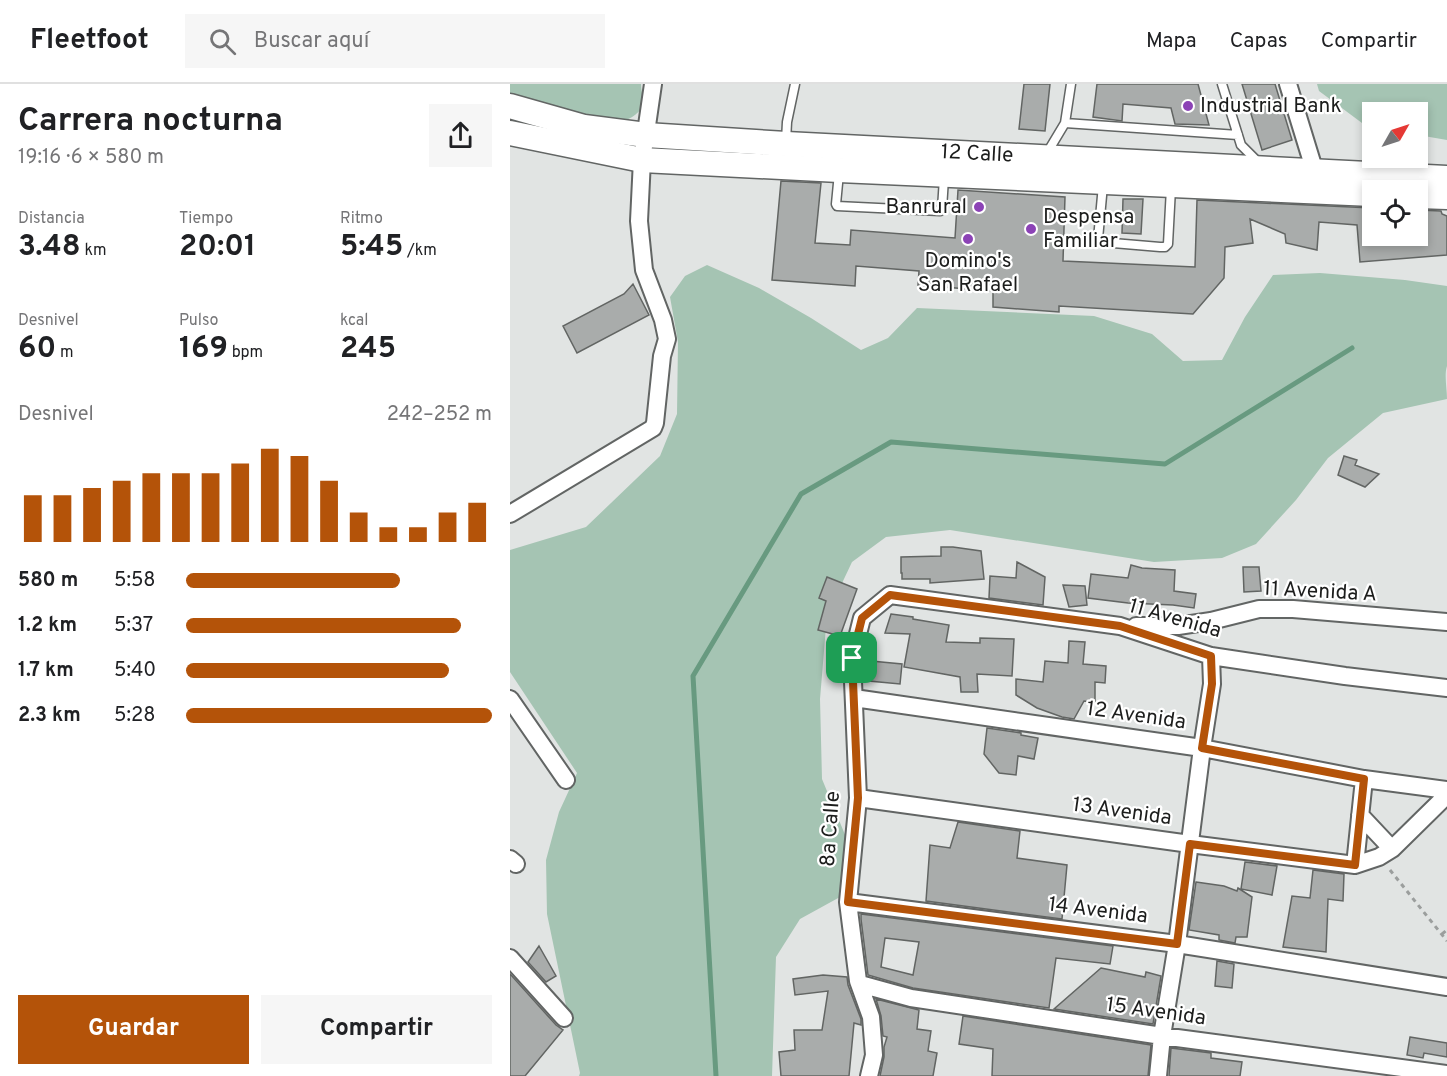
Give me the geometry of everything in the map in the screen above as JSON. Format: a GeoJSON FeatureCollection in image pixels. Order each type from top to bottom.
{"type":"FeatureCollection","features":[{"type":"Feature","properties":{"kind":"main road","name":"12 Calle"},"geometry":{"type":"LineString","coordinates":[[512,113],[584,127],[646,135],[1447,178]]}},
{"type":"Feature","properties":{"kind":"main road","name":"12 Calle"},"geometry":{"type":"LineString","coordinates":[[510,133],[642,160],[1362,194]]}},
{"type":"Feature","properties":{"kind":"main road"},"geometry":{"type":"LineString","coordinates":[[1428,196],[1447,197]]}},
{"type":"Feature","properties":{"kind":"street"},"geometry":{"type":"LineString","coordinates":[[510,514],[652,428],[656,423],[662,356],[667,339],[663,320],[644,270],[639,221],[642,160],[653,84]]}},
{"type":"Feature","properties":{"kind":"street"},"geometry":{"type":"LineString","coordinates":[[1288,84],[1315,172]]}},
{"type":"Feature","properties":{"kind":"street","name":"11 Avenida"},"geometry":{"type":"LineString","coordinates":[[890,595],[1120,626],[1211,656],[1345,676],[1447,688]]}},
{"type":"Feature","properties":{"kind":"street","name":"8a Calle"},"geometry":{"type":"LineString","coordinates":[[870,1076],[874,1055],[874,1036],[871,1017],[858,981],[848,902],[858,798],[852,658],[862,618],[890,595]]}},
{"type":"Feature","properties":{"kind":"street","name":"11 Avenida A"},"geometry":{"type":"LineString","coordinates":[[1120,626],[1178,626],[1211,621],[1259,609],[1293,609],[1447,622]]}},
{"type":"Feature","properties":{"kind":"street"},"geometry":{"type":"LineString","coordinates":[[1158,1076],[1212,684],[1211,656]]}},
{"type":"Feature","properties":{"kind":"street","name":"12 Avenida"},"geometry":{"type":"LineString","coordinates":[[854,698],[1202,748],[1364,779],[1447,790]]}},
{"type":"Feature","properties":{"kind":"street"},"geometry":{"type":"LineString","coordinates":[[510,699],[566,780]]}},
{"type":"Feature","properties":{"kind":"street"},"geometry":{"type":"LineString","coordinates":[[1355,865],[1364,779]]}},
{"type":"Feature","properties":{"kind":"street","name":"13 Avenida"},"geometry":{"type":"LineString","coordinates":[[858,798],[1355,865],[1385,853],[1447,795]]}},
{"type":"Feature","properties":{"kind":"street"},"geometry":{"type":"LineString","coordinates":[[1360,815],[1385,853]]}},
{"type":"Feature","properties":{"kind":"street","name":"14 Avenida"},"geometry":{"type":"LineString","coordinates":[[848,902],[1177,944],[1447,987]]}},
{"type":"Feature","properties":{"kind":"street"},"geometry":{"type":"LineString","coordinates":[[510,958],[564,1018]]}},
{"type":"Feature","properties":{"kind":"street","name":"15 Avenida"},"geometry":{"type":"LineString","coordinates":[[860,984],[911,998],[1162,1036],[1447,1074]]}},
{"type":"Feature","properties":{"kind":"lane"},"geometry":{"type":"LineString","coordinates":[[786,144],[787,122],[795,84]]}},
{"type":"Feature","properties":{"kind":"lane"},"geometry":{"type":"LineString","coordinates":[[1044,158],[1065,123],[1071,84]]}},
{"type":"Feature","properties":{"kind":"lane"},"geometry":{"type":"LineString","coordinates":[[1222,84],[1241,145],[1266,169]]}},
{"type":"Feature","properties":{"kind":"lane"},"geometry":{"type":"LineString","coordinates":[[1065,123],[1238,135]]}},
{"type":"Feature","properties":{"kind":"lane"},"geometry":{"type":"LineString","coordinates":[[839,170],[837,206],[940,211],[945,174]]}},
{"type":"Feature","properties":{"kind":"lane"},"geometry":{"type":"LineString","coordinates":[[1104,182],[1098,239],[1101,242],[1161,247],[1168,244],[1171,185]]}},
{"type":"Feature","properties":{"kind":"path"},"geometry":{"type":"LineString","coordinates":[[1385,853],[1447,940]]}},
{"type":"Feature","properties":{"kind":"path"},"geometry":{"type":"LineString","coordinates":[[1442,934],[1447,930]]}},
{"type":"Feature","properties":{"kind":"green space"},"geometry":{"type":"Polygon","coordinates":[[[510,84],[641,84],[643,103],[635,115],[617,122],[535,105],[510,94],[510,84]]]}},
{"type":"Feature","properties":{"kind":"green space"},"geometry":{"type":"Polygon","coordinates":[[[1317,84],[1447,84],[1447,140],[1428,137],[1428,102],[1362,102],[1362,123],[1319,91],[1317,84]]]}},
{"type":"Feature","properties":{"kind":"green space"},"geometry":{"type":"Polygon","coordinates":[[[707,265],[759,288],[861,350],[888,338],[917,308],[1094,316],[1152,334],[1183,361],[1222,360],[1245,317],[1273,275],[1320,273],[1447,286],[1447,399],[1383,413],[1328,458],[1296,500],[1256,544],[1222,558],[1154,562],[950,530],[886,537],[852,562],[827,615],[820,699],[822,779],[848,842],[840,897],[800,919],[776,957],[772,1076],[579,1076],[547,914],[546,860],[559,812],[577,773],[510,672],[510,550],[586,527],[660,456],[677,414],[678,342],[670,297],[685,276],[707,265]]]}},
{"type":"Feature","properties":{"kind":"building"},"geometry":{"type":"Polygon","coordinates":[[[1024,84],[1050,84],[1045,131],[1019,129],[1024,84]]]}},
{"type":"Feature","properties":{"kind":"building"},"geometry":{"type":"Polygon","coordinates":[[[1097,84],[1198,84],[1209,125],[1175,124],[1171,108],[1123,104],[1122,121],[1093,117],[1097,84]]]}},
{"type":"Feature","properties":{"kind":"building"},"geometry":{"type":"Polygon","coordinates":[[[1242,84],[1275,84],[1292,140],[1262,150],[1242,84]]]}},
{"type":"Feature","properties":{"kind":"building"},"geometry":{"type":"Polygon","coordinates":[[[781,181],[821,183],[815,243],[850,245],[851,230],[955,238],[958,190],[1065,197],[1063,261],[1195,267],[1197,200],[1362,208],[1362,246],[1428,246],[1428,210],[1441,211],[1447,216],[1447,255],[1360,262],[1357,225],[1319,222],[1317,250],[1286,243],[1285,234],[1250,219],[1253,243],[1225,247],[1224,278],[1193,314],[1059,306],[1059,312],[993,307],[993,291],[918,285],[919,271],[856,266],[855,286],[772,280],[781,181]]]}},
{"type":"Feature","properties":{"kind":"building"},"geometry":{"type":"Polygon","coordinates":[[[1123,199],[1143,199],[1141,234],[1122,233],[1123,199]]]}},
{"type":"Feature","properties":{"kind":"building"},"geometry":{"type":"Polygon","coordinates":[[[633,284],[649,315],[577,353],[563,326],[624,294],[633,284]]]}},
{"type":"Feature","properties":{"kind":"building"},"geometry":{"type":"Polygon","coordinates":[[[1344,456],[1357,460],[1355,465],[1379,474],[1365,487],[1338,475],[1344,456]]]}},
{"type":"Feature","properties":{"kind":"building"},"geometry":{"type":"Polygon","coordinates":[[[941,547],[981,551],[984,579],[930,583],[930,579],[902,579],[901,557],[941,556],[941,547]]]}},
{"type":"Feature","properties":{"kind":"building"},"geometry":{"type":"Polygon","coordinates":[[[1017,562],[1045,577],[1043,605],[989,598],[990,576],[1016,578],[1017,562]]]}},
{"type":"Feature","properties":{"kind":"building"},"geometry":{"type":"Polygon","coordinates":[[[1131,565],[1175,570],[1174,591],[1196,594],[1194,608],[1088,598],[1091,574],[1128,578],[1131,565]]]}},
{"type":"Feature","properties":{"kind":"building"},"geometry":{"type":"Polygon","coordinates":[[[1243,567],[1259,567],[1261,591],[1244,592],[1243,567]]]}},
{"type":"Feature","properties":{"kind":"building"},"geometry":{"type":"Polygon","coordinates":[[[827,577],[857,589],[840,636],[818,630],[826,601],[819,598],[827,577]]]}},
{"type":"Feature","properties":{"kind":"building"},"geometry":{"type":"Polygon","coordinates":[[[1063,585],[1085,586],[1087,605],[1069,607],[1063,585]]]}},
{"type":"Feature","properties":{"kind":"building"},"geometry":{"type":"Polygon","coordinates":[[[891,614],[949,625],[946,642],[980,643],[980,638],[1014,639],[1012,676],[977,674],[978,692],[961,692],[960,677],[904,667],[910,634],[885,633],[891,614]]]}},
{"type":"Feature","properties":{"kind":"building"},"geometry":{"type":"Polygon","coordinates":[[[1069,641],[1085,642],[1083,664],[1106,666],[1105,683],[1095,682],[1095,702],[1084,701],[1074,719],[1037,708],[1016,695],[1016,679],[1043,682],[1045,661],[1068,663],[1069,641]]]}},
{"type":"Feature","properties":{"kind":"building"},"geometry":{"type":"Polygon","coordinates":[[[871,661],[902,664],[900,684],[869,681],[871,661]]]}},
{"type":"Feature","properties":{"kind":"building"},"geometry":{"type":"Polygon","coordinates":[[[987,728],[1038,738],[1034,759],[1018,756],[1016,775],[999,773],[984,754],[987,728]]]}},
{"type":"Feature","properties":{"kind":"building"},"geometry":{"type":"Polygon","coordinates":[[[958,822],[1020,831],[1017,858],[1067,865],[1062,919],[926,901],[930,845],[950,848],[958,822]]]}},
{"type":"Feature","properties":{"kind":"building"},"geometry":{"type":"Polygon","coordinates":[[[1245,862],[1277,866],[1272,895],[1241,889],[1245,862]]]}},
{"type":"Feature","properties":{"kind":"building"},"geometry":{"type":"Polygon","coordinates":[[[1313,870],[1344,874],[1343,901],[1328,899],[1326,952],[1283,947],[1292,896],[1310,898],[1313,870]]]}},
{"type":"Feature","properties":{"kind":"building"},"geometry":{"type":"Polygon","coordinates":[[[1196,882],[1224,886],[1237,891],[1238,888],[1252,897],[1247,937],[1236,937],[1235,943],[1219,940],[1219,935],[1189,930],[1196,882]]]}},
{"type":"Feature","properties":{"kind":"building"},"geometry":{"type":"Polygon","coordinates":[[[861,914],[1113,946],[1110,964],[1056,958],[1049,1008],[913,988],[868,975],[861,914]],[[885,938],[881,967],[913,975],[919,942],[885,938]]]}},
{"type":"Feature","properties":{"kind":"building"},"geometry":{"type":"Polygon","coordinates":[[[539,946],[556,976],[546,982],[528,962],[539,946]]]}},
{"type":"Feature","properties":{"kind":"building"},"geometry":{"type":"Polygon","coordinates":[[[1217,961],[1234,964],[1232,988],[1215,986],[1217,961]]]}},
{"type":"Feature","properties":{"kind":"building"},"geometry":{"type":"Polygon","coordinates":[[[1101,968],[1145,977],[1146,972],[1161,976],[1153,1024],[1054,1009],[1101,968]]]}},
{"type":"Feature","properties":{"kind":"building"},"geometry":{"type":"Polygon","coordinates":[[[510,974],[563,1030],[525,1076],[510,1076],[510,974]]]}},
{"type":"Feature","properties":{"kind":"building"},"geometry":{"type":"Polygon","coordinates":[[[823,975],[847,977],[861,1019],[861,1025],[854,1023],[849,1076],[781,1076],[779,1052],[795,1050],[794,1030],[822,1030],[828,991],[795,995],[793,979],[823,975]]]}},
{"type":"Feature","properties":{"kind":"building"},"geometry":{"type":"Polygon","coordinates":[[[876,999],[919,1010],[917,1029],[931,1031],[928,1051],[937,1053],[933,1076],[880,1076],[887,1037],[883,1036],[876,999]]]}},
{"type":"Feature","properties":{"kind":"building"},"geometry":{"type":"Polygon","coordinates":[[[963,1016],[1151,1045],[1148,1076],[992,1076],[993,1049],[959,1044],[963,1016]]]}},
{"type":"Feature","properties":{"kind":"building"},"geometry":{"type":"Polygon","coordinates":[[[1410,1037],[1447,1043],[1447,1057],[1424,1053],[1423,1058],[1407,1055],[1410,1037]]]}},
{"type":"Feature","properties":{"kind":"building"},"geometry":{"type":"Polygon","coordinates":[[[1171,1048],[1211,1053],[1211,1058],[1242,1062],[1240,1076],[1169,1076],[1171,1048]]]}},
{"type":"Feature","properties":{"kind":"waterway"},"geometry":{"type":"LineString","coordinates":[[716,1076],[693,676],[801,494],[891,442],[1165,464],[1352,348]]}},
{"type":"Feature","properties":{"kind":"place","name":"Industrial Bank"},"geometry":{"type":"Point","coordinates":[1188,106]}},
{"type":"Feature","properties":{"kind":"place","name":"Banrural"},"geometry":{"type":"Point","coordinates":[979,207]}},
{"type":"Feature","properties":{"kind":"place","name":"Despensa Familiar"},"geometry":{"type":"Point","coordinates":[1031,229]}},
{"type":"Feature","properties":{"kind":"place","name":"Domino's San Rafael"},"geometry":{"type":"Point","coordinates":[968,239]}},
{"type":"Feature","properties":{"kind":"route"},"geometry":{"type":"LineString","coordinates":[[890,595],[1120,626],[1211,656],[1212,684],[1202,748],[1364,779],[1355,865],[1190,844],[1177,944],[848,902],[858,798],[852,658],[862,618],[890,595]]}}]}
